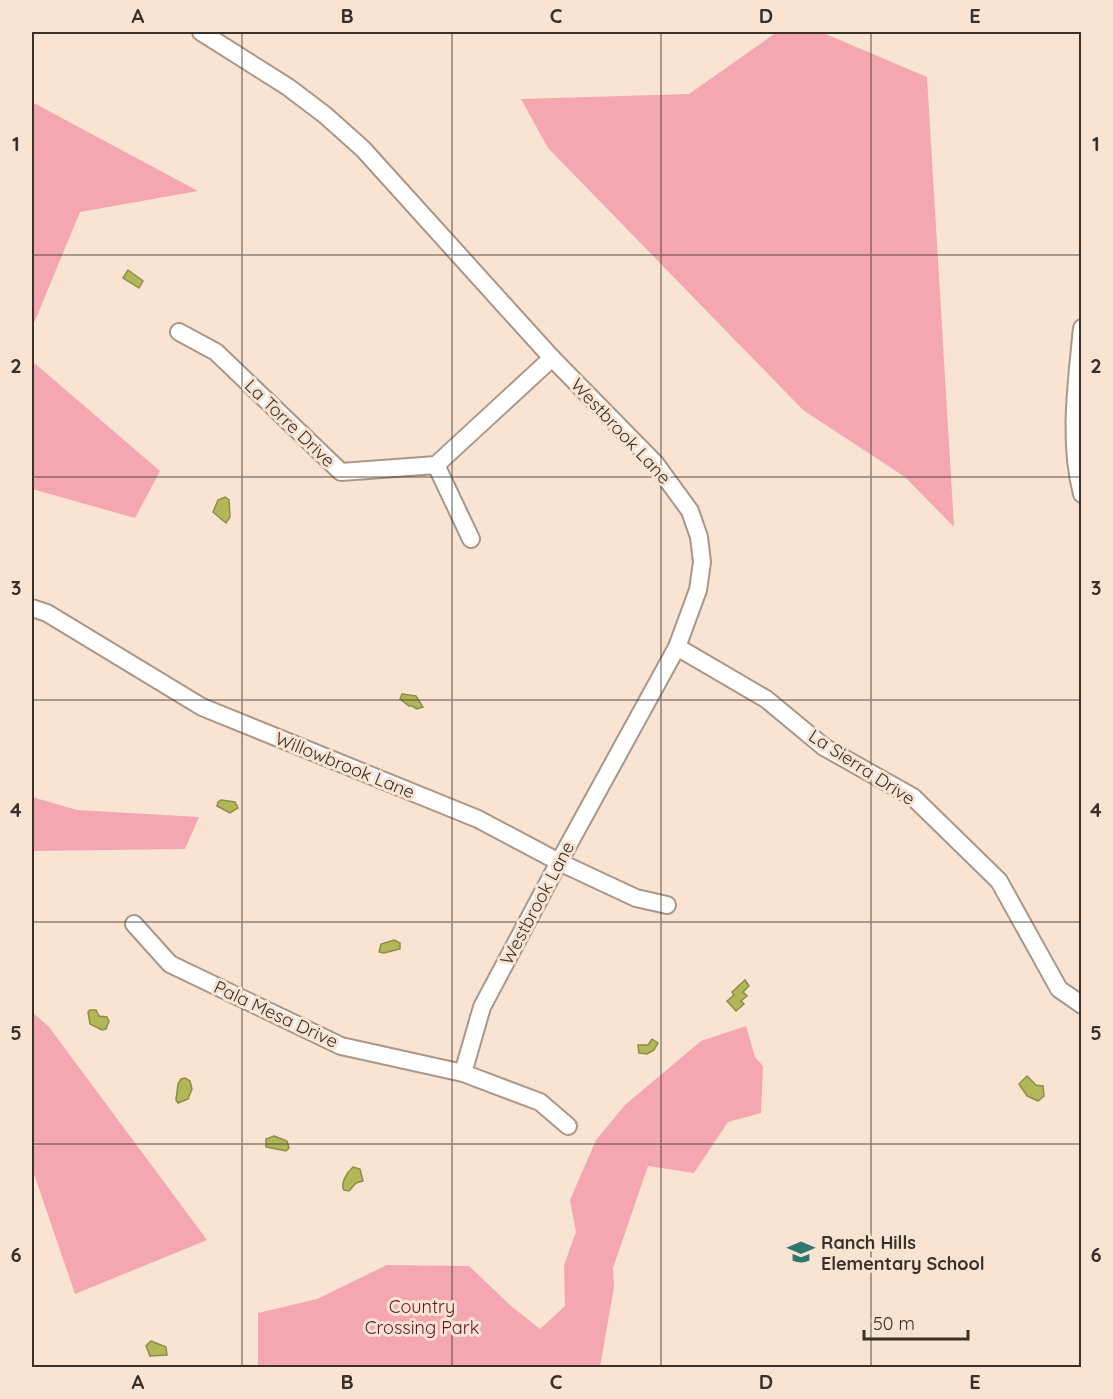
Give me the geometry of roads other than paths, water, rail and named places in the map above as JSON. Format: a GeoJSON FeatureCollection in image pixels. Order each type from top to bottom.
{"type":"FeatureCollection","features":[{"type":"Feature","properties":{"kind":"street","name":"Westbrook Lane"},"geometry":{"type":"LineString","coordinates":[[201,32],[288,87],[325,115],[363,149],[552,358],[655,463],[690,511],[699,537],[702,562],[698,590],[677,647],[559,861],[482,1007],[463,1073]]}},
{"type":"Feature","properties":{"kind":"street"},"geometry":{"type":"LineString","coordinates":[[1082,328],[1074,407],[1077,475],[1082,494]]}},
{"type":"Feature","properties":{"kind":"street","name":"La Torre Drive"},"geometry":{"type":"LineString","coordinates":[[179,332],[216,352],[341,472],[436,465]]}},
{"type":"Feature","properties":{"kind":"street"},"geometry":{"type":"LineString","coordinates":[[471,538],[436,465],[552,358]]}},
{"type":"Feature","properties":{"kind":"street","name":"Willowbrook Lane"},"geometry":{"type":"LineString","coordinates":[[32,608],[47,613],[202,707],[478,819],[636,898],[667,904]]}},
{"type":"Feature","properties":{"kind":"street","name":"La Sierra Drive"},"geometry":{"type":"LineString","coordinates":[[677,647],[766,699],[824,747],[913,797],[999,881],[1059,989],[1082,1005]]}},
{"type":"Feature","properties":{"kind":"street","name":"Pala Mesa Drive"},"geometry":{"type":"LineString","coordinates":[[134,924],[170,964],[341,1046],[463,1073],[540,1102],[568,1126]]}},
{"type":"Feature","properties":{"kind":"place","name":"Ranch Hills Elementary School"},"geometry":{"type":"Point","coordinates":[801,1252]}},
{"type":"Feature","properties":{"kind":"park label","name":"Country Crossing Park"},"geometry":{"type":"Point","coordinates":[422,1316]}}]}
